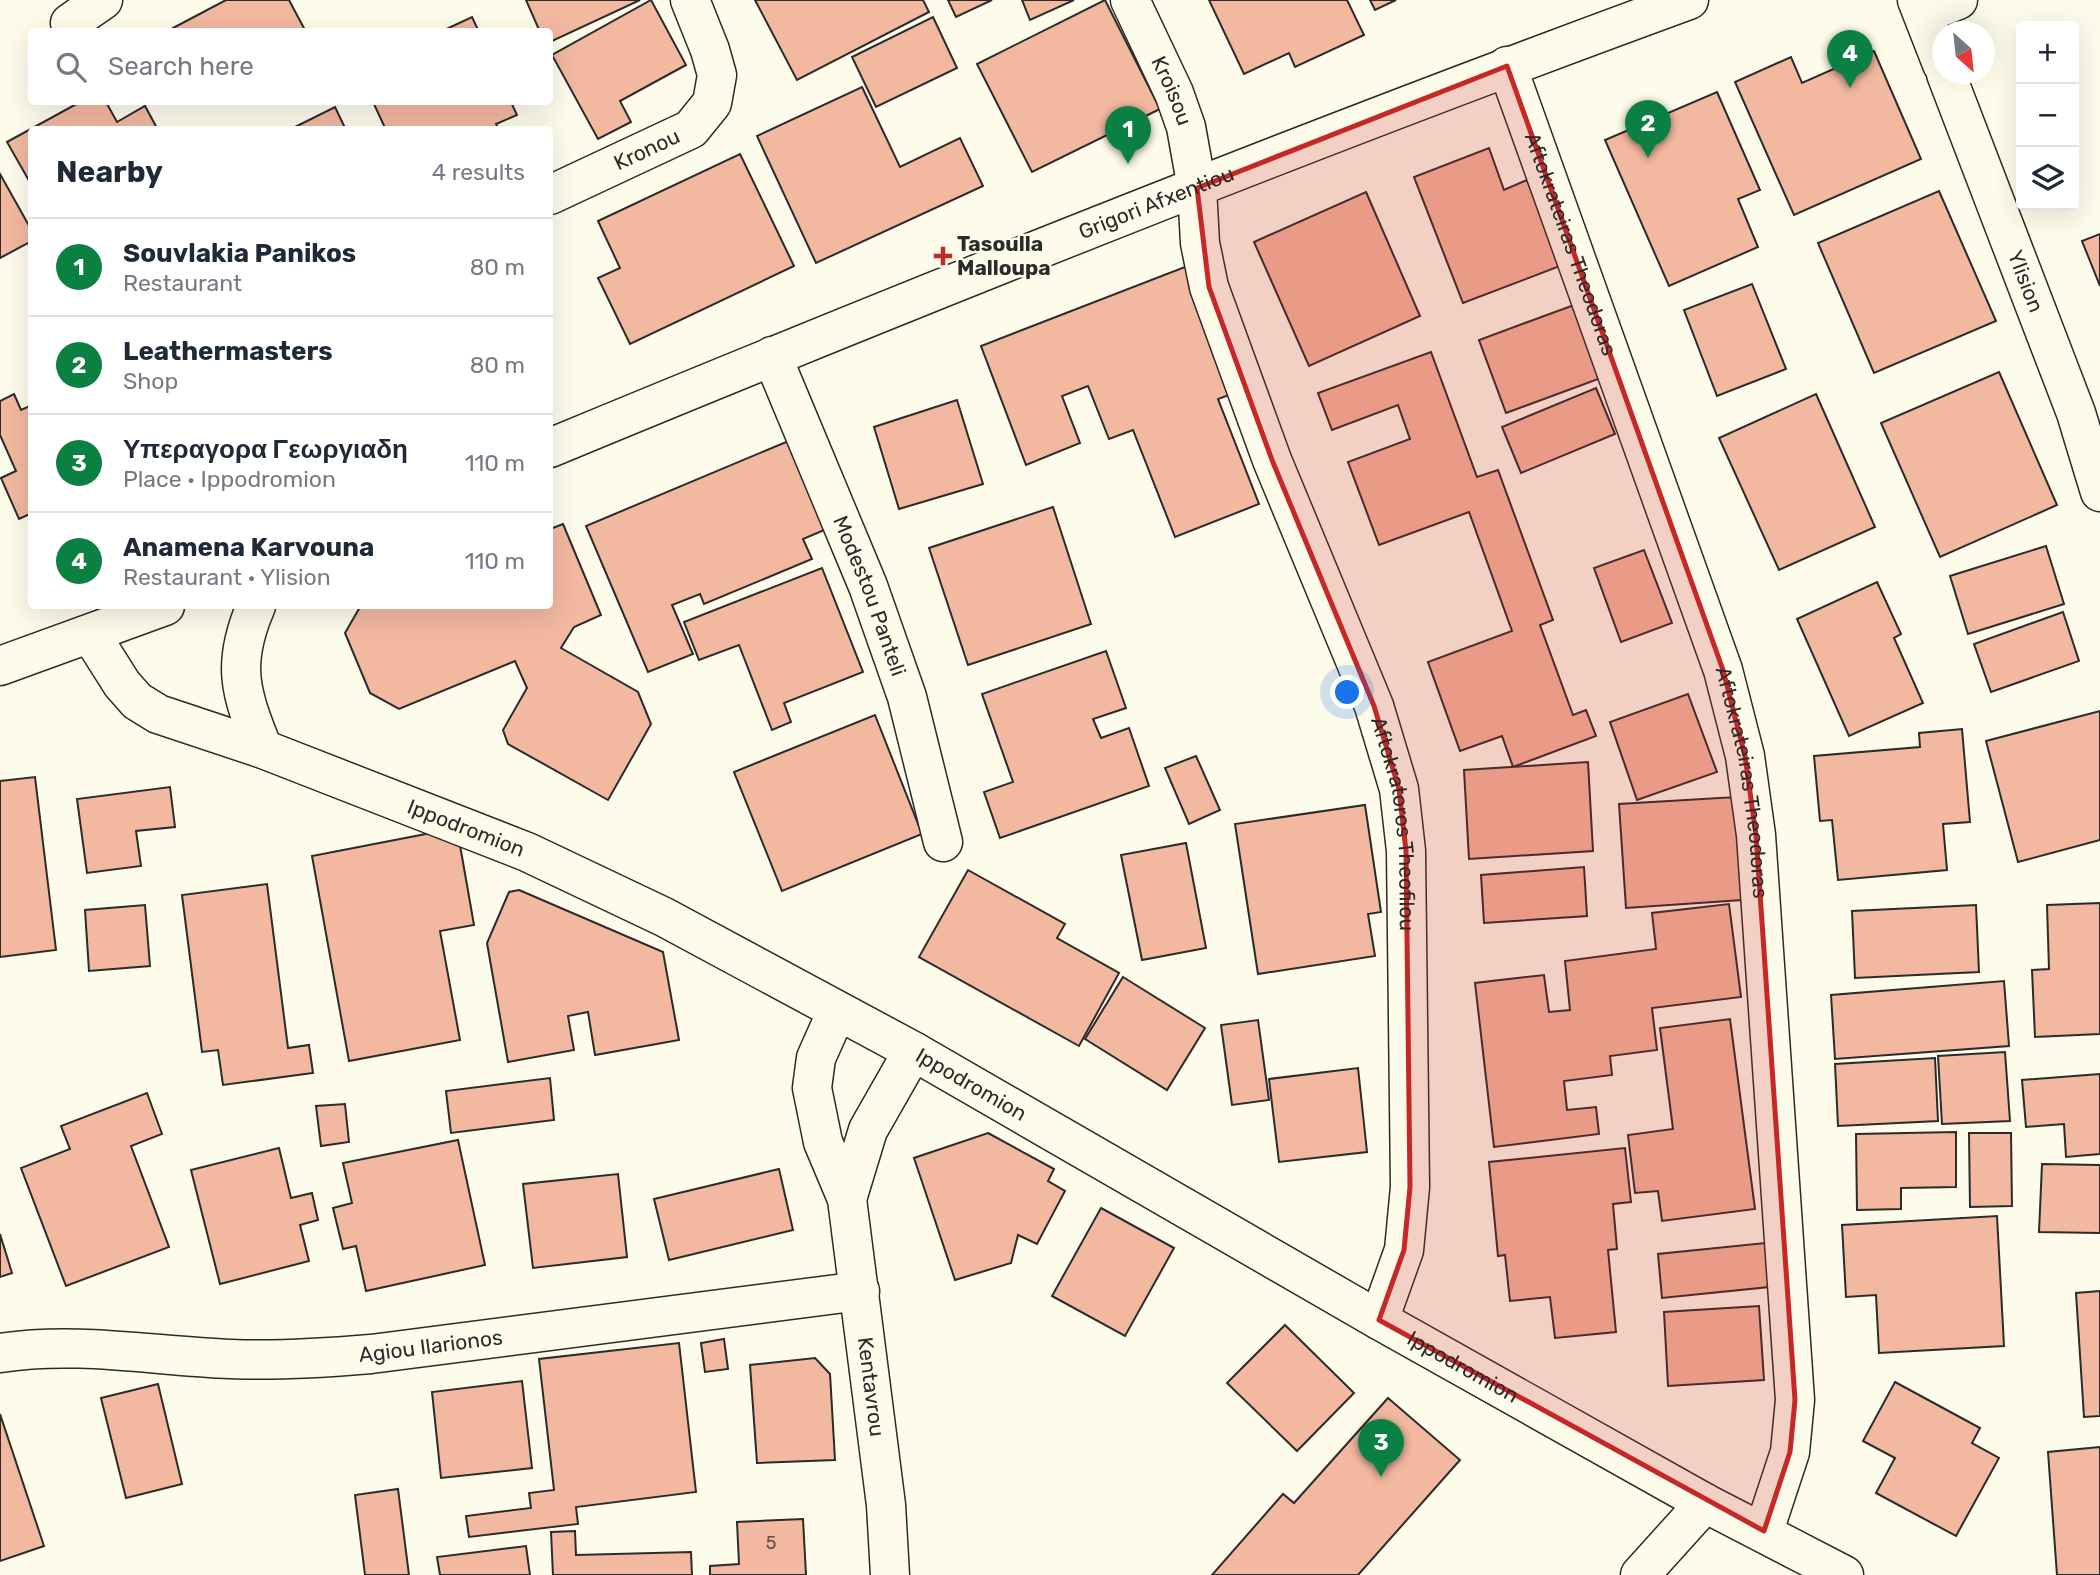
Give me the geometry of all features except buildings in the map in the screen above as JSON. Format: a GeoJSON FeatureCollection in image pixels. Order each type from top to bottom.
{"type":"FeatureCollection","features":[{"type":"Feature","properties":{"kind":"street"},"geometry":{"type":"LineString","coordinates":[[70,23],[103,0]]}},
{"type":"Feature","properties":{"kind":"street","name":"Kronou"},"geometry":{"type":"LineString","coordinates":[[553,194],[691,129],[712,103],[717,75],[690,0]]}},
{"type":"Feature","properties":{"kind":"street","name":"Kroisou"},"geometry":{"type":"LineString","coordinates":[[1130,0],[1182,116],[1197,188]]}},
{"type":"Feature","properties":{"kind":"street","name":"Grigori Afxentiou"},"geometry":{"type":"LineString","coordinates":[[553,447],[772,356],[1507,66],[1689,0]]}},
{"type":"Feature","properties":{"kind":"street","name":"Aftokrateiras Theodoras"},"geometry":{"type":"LineString","coordinates":[[1507,66],[1723,670],[1745,756],[1756,835],[1795,1400],[1790,1452],[1764,1531]]}},
{"type":"Feature","properties":{"kind":"street","name":"Ylision"},"geometry":{"type":"LineString","coordinates":[[1950,84],[2088,408],[2100,492]]}},
{"type":"Feature","properties":{"kind":"street","name":"Aftokratoros Theofilou"},"geometry":{"type":"LineString","coordinates":[[1197,188],[1199,243],[1209,286],[1272,460],[1374,706],[1399,789],[1406,851],[1410,1187],[1404,1251],[1379,1320]]}},
{"type":"Feature","properties":{"kind":"street","name":"Modestou Panteli"},"geometry":{"type":"LineString","coordinates":[[772,356],[877,611],[907,697],[943,842]]}},
{"type":"Feature","properties":{"kind":"street"},"geometry":{"type":"LineString","coordinates":[[0,666],[157,609]]}},
{"type":"Feature","properties":{"kind":"street"},"geometry":{"type":"LineString","coordinates":[[255,609],[244,634],[240,682],[263,749]]}},
{"type":"Feature","properties":{"kind":"street","name":"Ippodromion"},"geometry":{"type":"LineString","coordinates":[[91,635],[107,664],[137,701],[158,714],[263,749],[527,852],[664,917],[913,1051],[1379,1320],[1705,1503],[1764,1531],[1844,1575]]}},
{"type":"Feature","properties":{"kind":"street","name":"Kentavrou"},"geometry":{"type":"LineString","coordinates":[[837,1011],[817,1058],[812,1088],[823,1142],[847,1199],[886,1505],[890,1575]]}},
{"type":"Feature","properties":{"kind":"street","name":"Kentavrou"},"geometry":{"type":"LineString","coordinates":[[847,1199],[868,1130],[913,1051]]}},
{"type":"Feature","properties":{"kind":"street","name":"Agiou Ilarionos"},"geometry":{"type":"LineString","coordinates":[[0,1353],[29,1348],[71,1348],[231,1359],[300,1360],[371,1354],[860,1291]]}},
{"type":"Feature","properties":{"kind":"street"},"geometry":{"type":"LineString","coordinates":[[1640,1575],[1705,1503]]}},
{"type":"Feature","properties":{"kind":"highlighted area"},"geometry":{"type":"Polygon","coordinates":[[[1507,66],[1723,670],[1745,756],[1756,835],[1795,1400],[1790,1452],[1764,1531],[1379,1320],[1404,1250],[1410,1187],[1406,851],[1399,789],[1374,706],[1272,460],[1209,287],[1197,188],[1507,66]]]}},
{"type":"Feature","properties":{"kind":"place","name":"Anamena Karvouna"},"geometry":{"type":"Point","coordinates":[1850,88]}},
{"type":"Feature","properties":{"kind":"place","name":"Leathermasters"},"geometry":{"type":"Point","coordinates":[1648,158]}},
{"type":"Feature","properties":{"kind":"place","name":"Souvlakia Panikos"},"geometry":{"type":"Point","coordinates":[1128,164]}},
{"type":"Feature","properties":{"kind":"place","name":"Tasoulla Malloupa"},"geometry":{"type":"Point","coordinates":[943,256]}},
{"type":"Feature","properties":{"kind":"place","name":"Υπεραγορα Γεωργιαδη"},"geometry":{"type":"Point","coordinates":[1381,1477]}}]}
